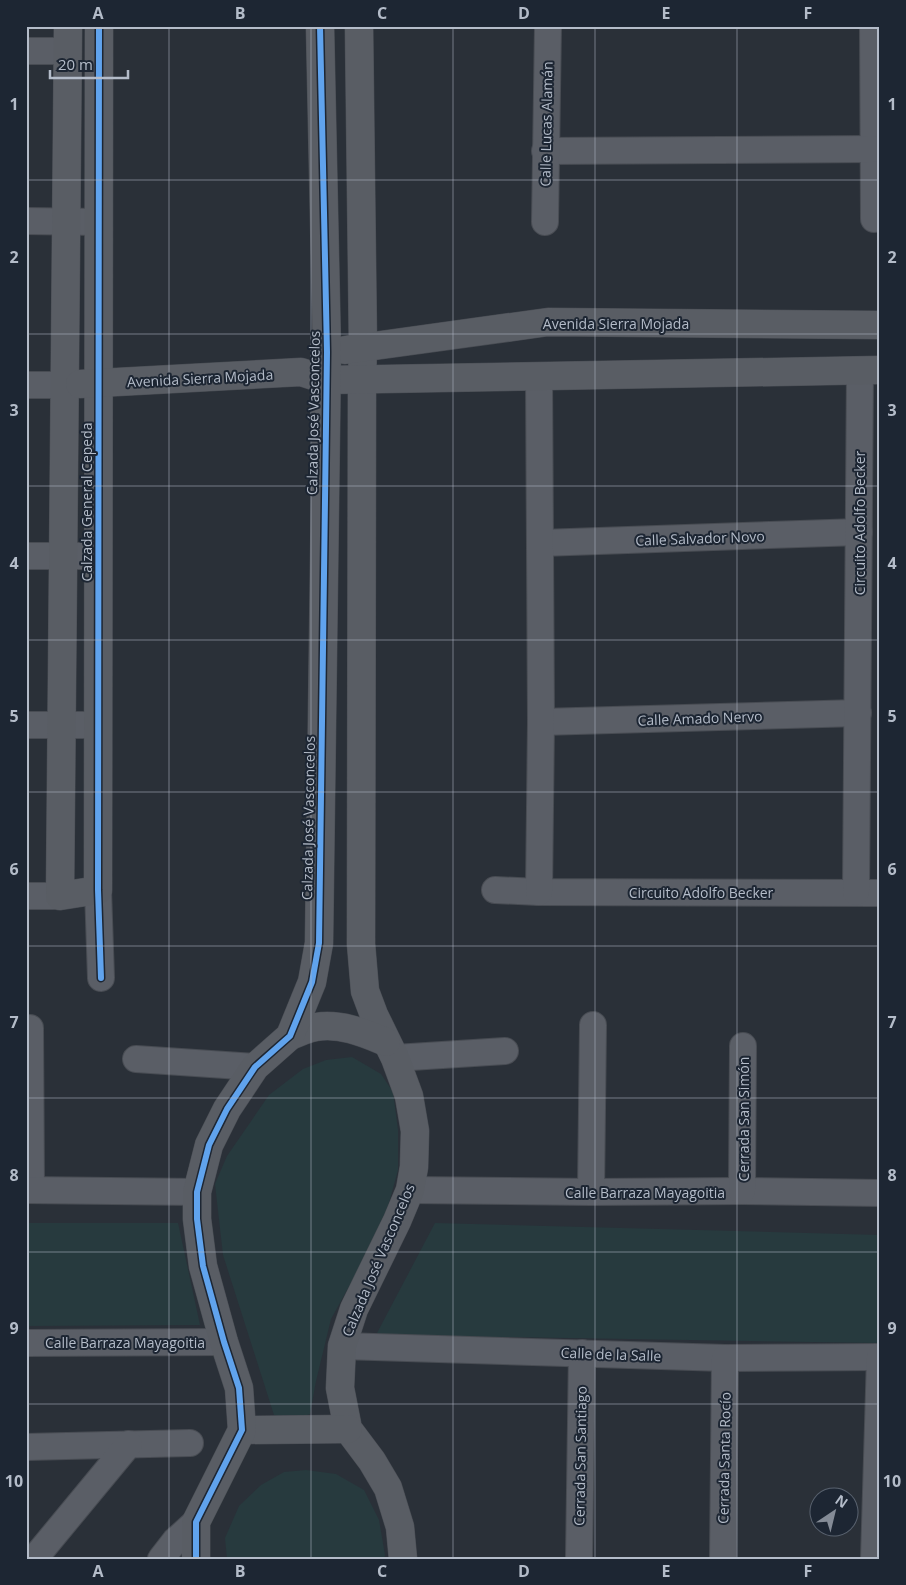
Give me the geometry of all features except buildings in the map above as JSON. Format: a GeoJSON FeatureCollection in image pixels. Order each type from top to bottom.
{"type":"FeatureCollection","features":[{"type":"Feature","properties":{"kind":"street","name":"Calzada General Cepeda"},"geometry":{"type":"LineString","coordinates":[[99,26],[98,890],[101,978]]}},
{"type":"Feature","properties":{"kind":"street","name":"Calzada José Vasconcelos"},"geometry":{"type":"LineString","coordinates":[[242,1430],[239,1388],[203,1266],[197,1219],[198,1192],[209,1145],[227,1109],[255,1067],[290,1036],[312,982],[319,943],[327,352],[320,26]]}},
{"type":"Feature","properties":{"kind":"street","name":"Calzada José Vasconcelos"},"geometry":{"type":"LineString","coordinates":[[359,26],[363,348],[361,944],[365,991],[409,1096],[415,1131],[414,1167],[410,1190],[354,1310],[342,1346],[340,1388],[348,1429],[372,1461],[388,1488],[400,1527],[402,1559]]}},
{"type":"Feature","properties":{"kind":"street","name":"Calle Lucas Alamán"},"geometry":{"type":"LineString","coordinates":[[546,222],[548,26]]}},
{"type":"Feature","properties":{"kind":"street"},"geometry":{"type":"LineString","coordinates":[[873,26],[874,219]]}},
{"type":"Feature","properties":{"kind":"street","name":"Calzada General Cepeda"},"geometry":{"type":"LineString","coordinates":[[60,896],[68,39]]}},
{"type":"Feature","properties":{"kind":"street"},"geometry":{"type":"LineString","coordinates":[[26,51],[68,39]]}},
{"type":"Feature","properties":{"kind":"street"},"geometry":{"type":"LineString","coordinates":[[546,151],[873,149]]}},
{"type":"Feature","properties":{"kind":"street"},"geometry":{"type":"LineString","coordinates":[[26,222],[98,222]]}},
{"type":"Feature","properties":{"kind":"street","name":"Avenida Sierra Mojada"},"geometry":{"type":"LineString","coordinates":[[327,352],[548,322],[880,325]]}},
{"type":"Feature","properties":{"kind":"street"},"geometry":{"type":"LineString","coordinates":[[301,372],[327,352]]}},
{"type":"Feature","properties":{"kind":"street","name":"Avenida Sierra Mojada"},"geometry":{"type":"LineString","coordinates":[[64,385],[301,372],[326,380],[870,370]]}},
{"type":"Feature","properties":{"kind":"street","name":"Circuito Adolfo Becker"},"geometry":{"type":"LineString","coordinates":[[495,890],[539,892],[868,893],[858,713],[859,532],[870,370]]}},
{"type":"Feature","properties":{"kind":"street"},"geometry":{"type":"LineString","coordinates":[[539,376],[541,722],[539,892]]}},
{"type":"Feature","properties":{"kind":"street"},"geometry":{"type":"LineString","coordinates":[[26,385],[64,385]]}},
{"type":"Feature","properties":{"kind":"street","name":"Calle Salvador Novo"},"geometry":{"type":"LineString","coordinates":[[540,543],[859,532]]}},
{"type":"Feature","properties":{"kind":"street"},"geometry":{"type":"LineString","coordinates":[[26,556],[98,556]]}},
{"type":"Feature","properties":{"kind":"street","name":"Calle Amado Nervo"},"geometry":{"type":"LineString","coordinates":[[541,722],[858,713]]}},
{"type":"Feature","properties":{"kind":"street"},"geometry":{"type":"LineString","coordinates":[[26,725],[98,725]]}},
{"type":"Feature","properties":{"kind":"street"},"geometry":{"type":"LineString","coordinates":[[26,896],[60,896],[98,890]]}},
{"type":"Feature","properties":{"kind":"street"},"geometry":{"type":"LineString","coordinates":[[591,1192],[593,1025]]}},
{"type":"Feature","properties":{"kind":"street"},"geometry":{"type":"LineString","coordinates":[[290,1036],[316,1027],[338,1027],[359,1031],[391,1050],[505,1051]]}},
{"type":"Feature","properties":{"kind":"street"},"geometry":{"type":"LineString","coordinates":[[30,1028],[29,1190],[198,1192]]}},
{"type":"Feature","properties":{"kind":"street","name":"Cerrada San Simón"},"geometry":{"type":"LineString","coordinates":[[742,1191],[743,1046]]}},
{"type":"Feature","properties":{"kind":"street"},"geometry":{"type":"LineString","coordinates":[[136,1059],[255,1067]]}},
{"type":"Feature","properties":{"kind":"street","name":"Calle Barraza Mayagoitia"},"geometry":{"type":"LineString","coordinates":[[410,1190],[880,1193]]}},
{"type":"Feature","properties":{"kind":"street","name":"Calle Barraza Mayagoitia"},"geometry":{"type":"LineString","coordinates":[[26,1343],[224,1342]]}},
{"type":"Feature","properties":{"kind":"street","name":"Calle de la Salle"},"geometry":{"type":"LineString","coordinates":[[342,1346],[726,1358],[880,1357]]}},
{"type":"Feature","properties":{"kind":"street","name":"Cerrada San Santiago"},"geometry":{"type":"LineString","coordinates":[[579,1559],[582,1353]]}},
{"type":"Feature","properties":{"kind":"street"},"geometry":{"type":"LineString","coordinates":[[874,1559],[880,1357]]}},
{"type":"Feature","properties":{"kind":"street","name":"Cerrada Santa Rocío"},"geometry":{"type":"LineString","coordinates":[[723,1559],[726,1358]]}},
{"type":"Feature","properties":{"kind":"street"},"geometry":{"type":"LineString","coordinates":[[161,1559],[175,1541],[196,1522],[242,1430],[348,1429]]}},
{"type":"Feature","properties":{"kind":"street"},"geometry":{"type":"LineString","coordinates":[[26,1447],[190,1443]]}},
{"type":"Feature","properties":{"kind":"street"},"geometry":{"type":"LineString","coordinates":[[34,1559],[129,1444]]}},
{"type":"Feature","properties":{"kind":"street"},"geometry":{"type":"LineString","coordinates":[[196,1522],[196,1559]]}},
{"type":"Feature","properties":{"kind":"green space"},"geometry":{"type":"Polygon","coordinates":[[[352,1057],[381,1074],[393,1092],[398,1130],[398,1170],[387,1210],[363,1261],[331,1319],[310,1414],[292,1421],[274,1415],[223,1255],[215,1184],[227,1156],[269,1095],[303,1069],[326,1060],[352,1057]]]}},
{"type":"Feature","properties":{"kind":"green space"},"geometry":{"type":"Polygon","coordinates":[[[26,1223],[178,1223],[200,1325],[26,1326],[26,1223]]]}},
{"type":"Feature","properties":{"kind":"green space"},"geometry":{"type":"Polygon","coordinates":[[[435,1223],[880,1235],[880,1343],[376,1335],[435,1223]]]}},
{"type":"Feature","properties":{"kind":"green space"},"geometry":{"type":"Polygon","coordinates":[[[306,1470],[336,1474],[364,1490],[379,1520],[385,1555],[384,1559],[227,1559],[225,1538],[239,1506],[261,1485],[284,1472],[306,1470]]]}},
{"type":"Feature","properties":{"kind":"cycle path"},"geometry":{"type":"LineString","coordinates":[[99,26],[98,890],[101,978]]}},
{"type":"Feature","properties":{"kind":"cycle path"},"geometry":{"type":"LineString","coordinates":[[196,1559],[196,1522],[242,1430],[239,1388],[203,1266],[197,1219],[197,1192],[209,1145],[227,1109],[255,1067],[290,1036],[312,982],[319,943],[327,352],[320,26]]}}]}
